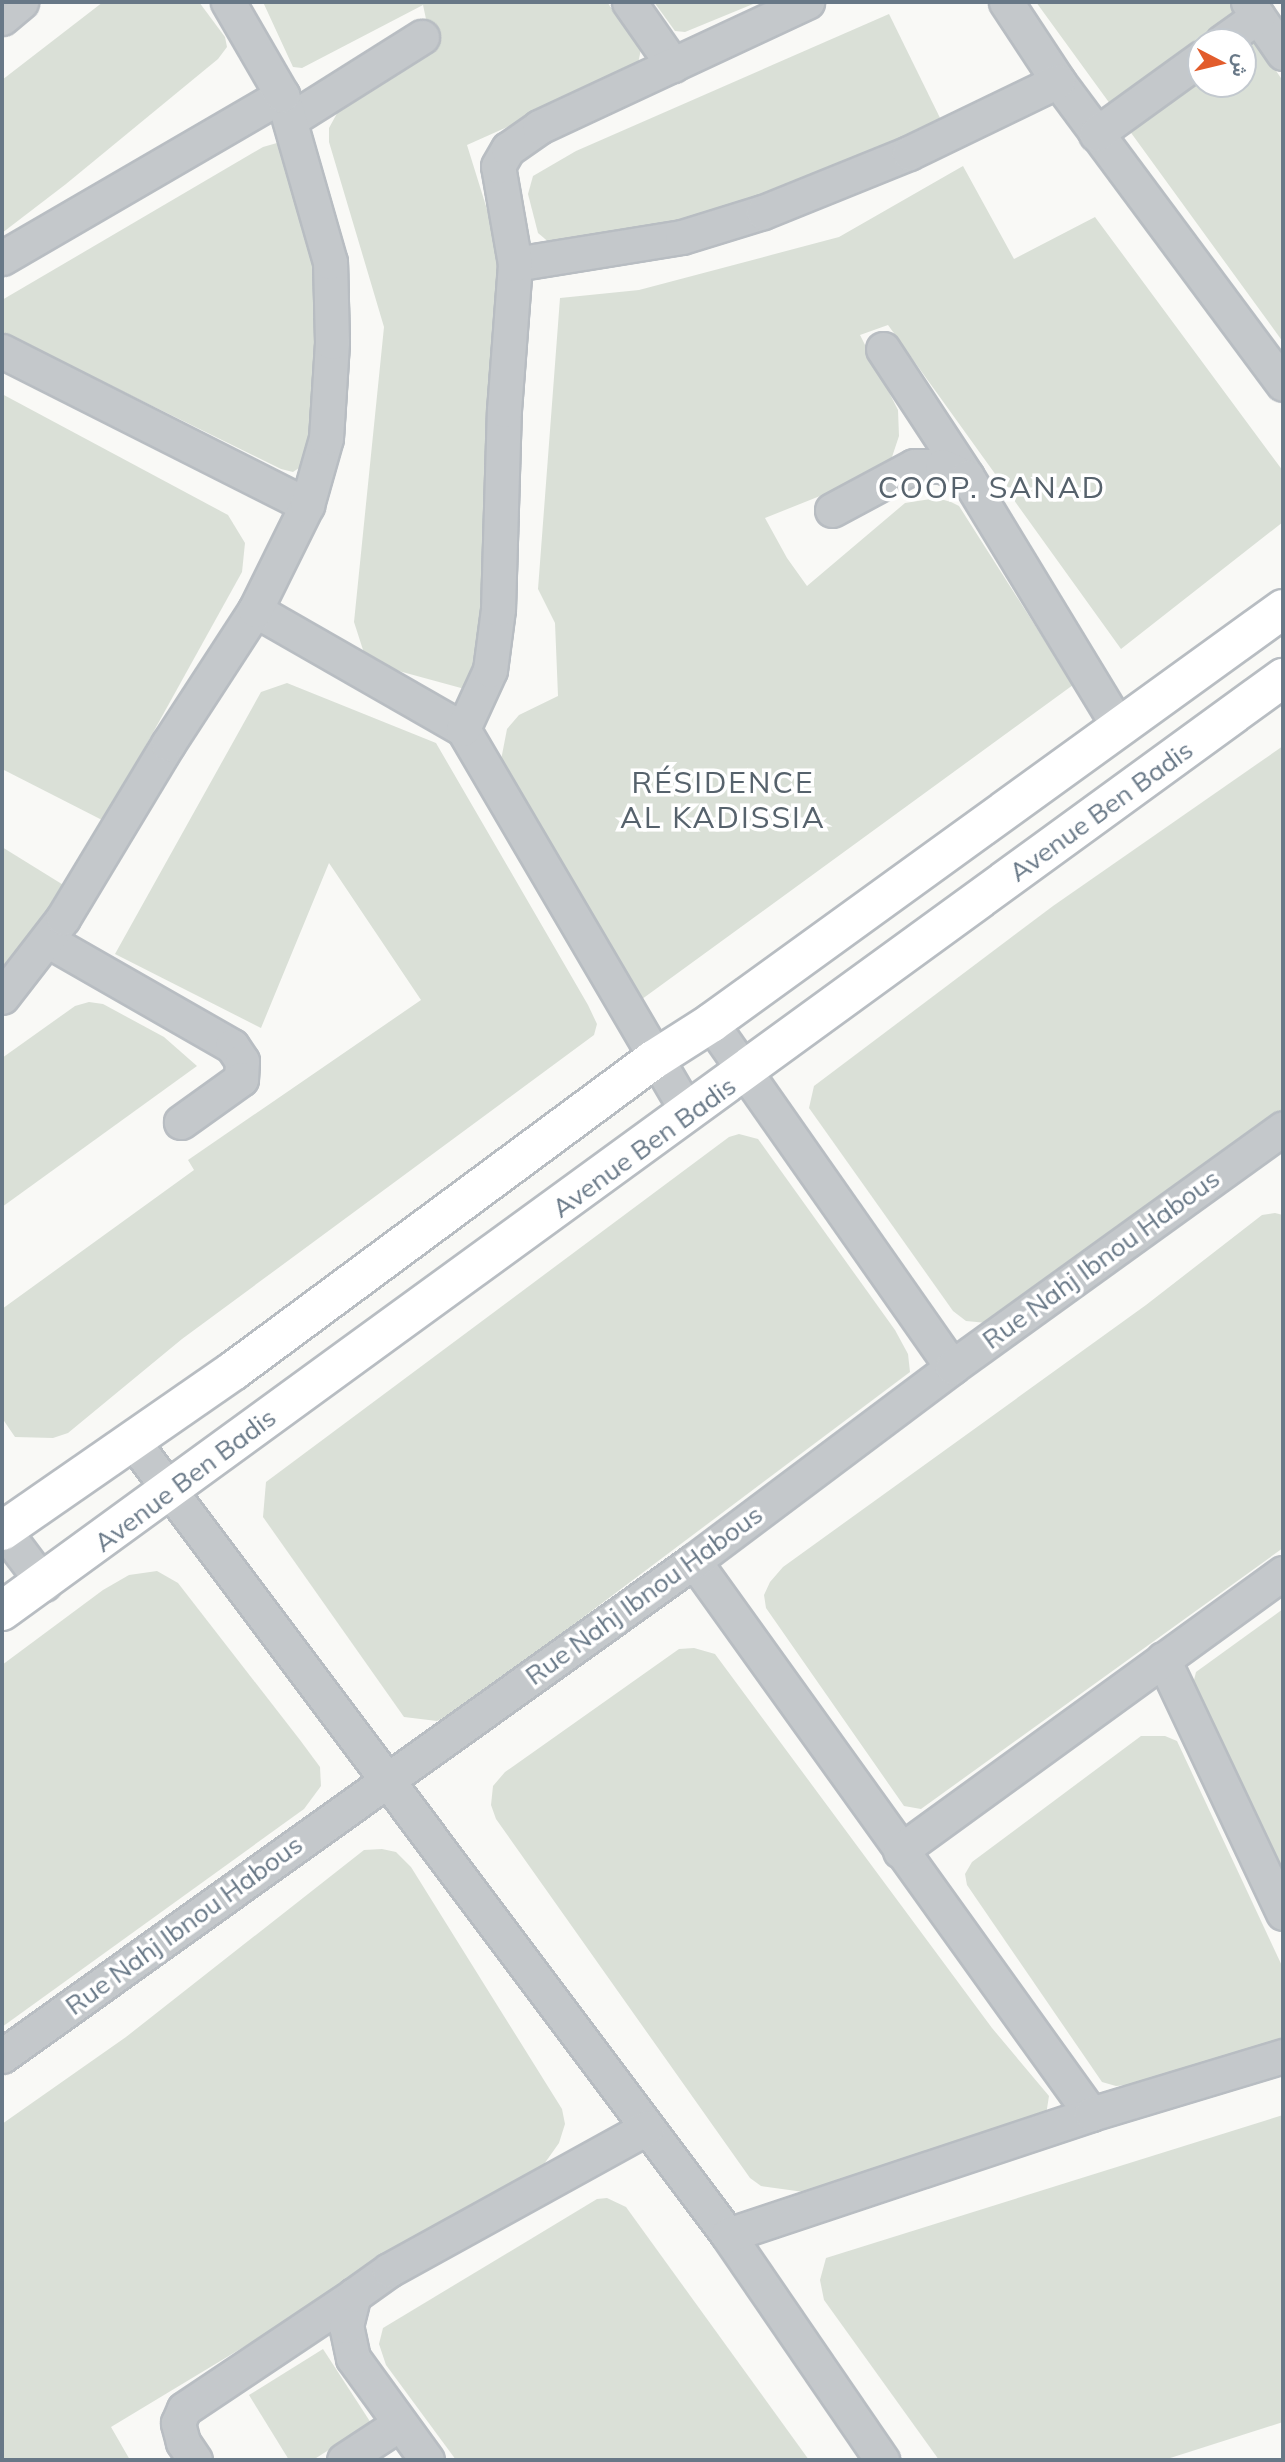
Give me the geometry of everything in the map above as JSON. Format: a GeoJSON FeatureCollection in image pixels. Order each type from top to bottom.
{"type":"FeatureCollection","features":[{"type":"Feature","properties":{"kind":"main road"},"geometry":{"type":"LineString","coordinates":[[2,1530],[244,1363],[653,1060],[711,1023],[1283,608]]}},
{"type":"Feature","properties":{"kind":"main road","name":"Avenue Ben Badis"},"geometry":{"type":"LineString","coordinates":[[2,1611],[44,1584],[744,1075],[1283,678]]}},
{"type":"Feature","properties":{"kind":"street"},"geometry":{"type":"LineString","coordinates":[[2,18],[21,2]]}},
{"type":"Feature","properties":{"kind":"street"},"geometry":{"type":"LineString","coordinates":[[2,997],[47,940],[255,610],[307,505],[326,438],[332,342],[330,262],[286,107],[228,2]]}},
{"type":"Feature","properties":{"kind":"street"},"geometry":{"type":"LineString","coordinates":[[629,2],[673,65]]}},
{"type":"Feature","properties":{"kind":"street"},"geometry":{"type":"LineString","coordinates":[[463,729],[490,670],[498,609],[504,410],[515,264],[507,209],[498,183],[498,166],[508,149],[539,127],[807,2]]}},
{"type":"Feature","properties":{"kind":"street"},"geometry":{"type":"LineString","coordinates":[[1006,2],[1058,81],[1283,384]]}},
{"type":"Feature","properties":{"kind":"street"},"geometry":{"type":"LineString","coordinates":[[1235,28],[1253,9],[1283,53]]}},
{"type":"Feature","properties":{"kind":"street"},"geometry":{"type":"LineString","coordinates":[[2,258],[422,37]]}},
{"type":"Feature","properties":{"kind":"street"},"geometry":{"type":"LineString","coordinates":[[1097,134],[1187,68]]}},
{"type":"Feature","properties":{"kind":"street"},"geometry":{"type":"LineString","coordinates":[[515,264],[682,237],[763,212],[909,153],[1058,81]]}},
{"type":"Feature","properties":{"kind":"street"},"geometry":{"type":"LineString","coordinates":[[883,349],[967,477],[1119,727]]}},
{"type":"Feature","properties":{"kind":"street"},"geometry":{"type":"LineString","coordinates":[[2,351],[307,505]]}},
{"type":"Feature","properties":{"kind":"street"},"geometry":{"type":"LineString","coordinates":[[832,510],[914,466],[942,466],[967,477]]}},
{"type":"Feature","properties":{"kind":"street"},"geometry":{"type":"LineString","coordinates":[[255,610],[463,729],[653,1060],[688,1114]]}},
{"type":"Feature","properties":{"kind":"street"},"geometry":{"type":"LineString","coordinates":[[47,940],[232,1046],[242,1061],[242,1079],[181,1122]]}},
{"type":"Feature","properties":{"kind":"street"},"geometry":{"type":"LineString","coordinates":[[711,1023],[744,1075],[951,1367]]}},
{"type":"Feature","properties":{"kind":"street","name":"Rue Nahj Ibnou Habous"},"geometry":{"type":"LineString","coordinates":[[2,2056],[694,1561],[951,1367],[1281,1135]]}},
{"type":"Feature","properties":{"kind":"street"},"geometry":{"type":"LineString","coordinates":[[132,1440],[728,2235],[882,2460]]}},
{"type":"Feature","properties":{"kind":"street"},"geometry":{"type":"LineString","coordinates":[[2,1530],[44,1584]]}},
{"type":"Feature","properties":{"kind":"street"},"geometry":{"type":"LineString","coordinates":[[694,1561],[1091,2114]]}},
{"type":"Feature","properties":{"kind":"street"},"geometry":{"type":"LineString","coordinates":[[900,1851],[1283,1573]]}},
{"type":"Feature","properties":{"kind":"street"},"geometry":{"type":"LineString","coordinates":[[1163,1659],[1283,1913]]}},
{"type":"Feature","properties":{"kind":"street"},"geometry":{"type":"LineString","coordinates":[[728,2235],[1091,2114],[1283,2056]]}},
{"type":"Feature","properties":{"kind":"street"},"geometry":{"type":"LineString","coordinates":[[195,2460],[183,2442],[178,2423],[184,2409],[389,2270],[646,2128]]}},
{"type":"Feature","properties":{"kind":"street"},"geometry":{"type":"LineString","coordinates":[[354,2295],[346,2326],[353,2358],[427,2460]]}},
{"type":"Feature","properties":{"kind":"street"},"geometry":{"type":"LineString","coordinates":[[344,2460],[399,2424]]}},
{"type":"Feature","properties":{"kind":"shaded area"},"geometry":{"type":"Polygon","coordinates":[[[103,2],[199,2],[225,37],[227,47],[218,59],[2,233],[2,80],[103,2]]]}},
{"type":"Feature","properties":{"kind":"shaded area"},"geometry":{"type":"Polygon","coordinates":[[[263,2],[607,2],[641,49],[637,69],[467,145],[504,264],[482,669],[472,691],[395,670],[364,653],[354,622],[384,327],[329,142],[329,128],[341,106],[432,47],[423,5],[302,68],[293,67],[263,2]]]}},
{"type":"Feature","properties":{"kind":"shaded area"},"geometry":{"type":"Polygon","coordinates":[[[654,2],[758,2],[685,32],[675,31],[654,2]]]}},
{"type":"Feature","properties":{"kind":"shaded area"},"geometry":{"type":"Polygon","coordinates":[[[1036,2],[1229,2],[1247,28],[1187,28],[1187,98],[1257,98],[1257,43],[1283,81],[1283,342],[1036,2]]]}},
{"type":"Feature","properties":{"kind":"shaded area"},"geometry":{"type":"Polygon","coordinates":[[[889,14],[943,124],[750,204],[594,242],[551,244],[538,233],[528,194],[533,176],[576,151],[889,14]]]}},
{"type":"Feature","properties":{"kind":"shaded area"},"geometry":{"type":"Polygon","coordinates":[[[277,143],[285,146],[316,269],[313,419],[302,466],[293,472],[281,469],[2,332],[2,300],[263,147],[277,143]]]}},
{"type":"Feature","properties":{"kind":"shaded area"},"geometry":{"type":"Polygon","coordinates":[[[963,166],[1014,259],[1095,217],[1283,471],[1283,522],[1121,649],[888,325],[860,335],[898,410],[899,436],[891,460],[870,476],[765,518],[787,558],[807,586],[905,503],[937,498],[951,502],[959,506],[1073,685],[638,1002],[510,786],[501,760],[507,729],[519,715],[558,696],[555,623],[538,589],[560,298],[639,290],[839,237],[963,166]]]}},
{"type":"Feature","properties":{"kind":"shaded area"},"geometry":{"type":"Polygon","coordinates":[[[2,394],[228,515],[245,543],[242,572],[104,821],[2,769],[2,394]]]}},
{"type":"Feature","properties":{"kind":"shaded area"},"geometry":{"type":"Polygon","coordinates":[[[287,683],[436,743],[588,1005],[597,1024],[594,1035],[182,1339],[68,1433],[53,1438],[15,1437],[2,1418],[2,1309],[194,1170],[188,1160],[421,1000],[329,863],[261,1028],[115,954],[261,692],[287,683]]]}},
{"type":"Feature","properties":{"kind":"shaded area"},"geometry":{"type":"Polygon","coordinates":[[[1283,746],[1283,1110],[987,1323],[966,1321],[953,1311],[809,1108],[814,1086],[1053,906],[1283,746]]]}},
{"type":"Feature","properties":{"kind":"shaded area"},"geometry":{"type":"Polygon","coordinates":[[[2,847],[65,886],[2,972],[2,847]]]}},
{"type":"Feature","properties":{"kind":"shaded area"},"geometry":{"type":"Polygon","coordinates":[[[89,1002],[103,1004],[164,1037],[197,1066],[2,1207],[2,1058],[75,1006],[89,1002]]]}},
{"type":"Feature","properties":{"kind":"shaded area"},"geometry":{"type":"Polygon","coordinates":[[[739,1134],[758,1139],[895,1330],[908,1354],[910,1372],[461,1709],[437,1721],[404,1717],[263,1517],[266,1482],[729,1137],[739,1134]]]}},
{"type":"Feature","properties":{"kind":"shaded area"},"geometry":{"type":"Polygon","coordinates":[[[1262,1215],[1283,1215],[1283,1548],[921,1809],[904,1806],[766,1608],[764,1595],[770,1582],[783,1567],[1146,1305],[1262,1215]]]}},
{"type":"Feature","properties":{"kind":"shaded area"},"geometry":{"type":"Polygon","coordinates":[[[157,1571],[178,1583],[300,1740],[320,1767],[321,1786],[304,1809],[2,2027],[2,1665],[103,1590],[129,1575],[157,1571]]]}},
{"type":"Feature","properties":{"kind":"shaded area"},"geometry":{"type":"Polygon","coordinates":[[[1283,1609],[1283,1880],[1192,1688],[1196,1672],[1283,1609]]]}},
{"type":"Feature","properties":{"kind":"shaded area"},"geometry":{"type":"Polygon","coordinates":[[[694,1648],[715,1654],[992,2028],[1049,2096],[1046,2115],[811,2193],[761,2186],[750,2178],[496,1819],[491,1805],[493,1786],[505,1772],[679,1649],[694,1648]]]}},
{"type":"Feature","properties":{"kind":"shaded area"},"geometry":{"type":"Polygon","coordinates":[[[1141,1736],[1165,1736],[1177,1741],[1283,1968],[1283,2043],[1140,2084],[1116,2086],[1102,2082],[967,1885],[965,1874],[972,1862],[1141,1736]]]}},
{"type":"Feature","properties":{"kind":"shaded area"},"geometry":{"type":"Polygon","coordinates":[[[382,1849],[396,1852],[411,1867],[562,2109],[565,2124],[559,2143],[542,2167],[111,2427],[130,2460],[2,2460],[2,2124],[126,2037],[364,1850],[382,1849]]]}},
{"type":"Feature","properties":{"kind":"shaded area"},"geometry":{"type":"Polygon","coordinates":[[[1283,2115],[1283,2422],[1164,2460],[939,2460],[824,2300],[820,2280],[826,2258],[1283,2115]]]}},
{"type":"Feature","properties":{"kind":"shaded area"},"geometry":{"type":"Polygon","coordinates":[[[607,2198],[626,2207],[809,2460],[456,2460],[386,2365],[379,2344],[383,2328],[597,2199],[607,2198]]]}},
{"type":"Feature","properties":{"kind":"shaded area"},"geometry":{"type":"Polygon","coordinates":[[[323,2349],[371,2423],[313,2460],[289,2460],[249,2395],[323,2349]]]}},
{"type":"Feature","properties":{"kind":"district","name":"COOP. SANAD"},"geometry":{"type":"Point","coordinates":[992,487]}},
{"type":"Feature","properties":{"kind":"district","name":"RÉSIDENCE AL KADISSIA"},"geometry":{"type":"Point","coordinates":[723,799]}}]}
